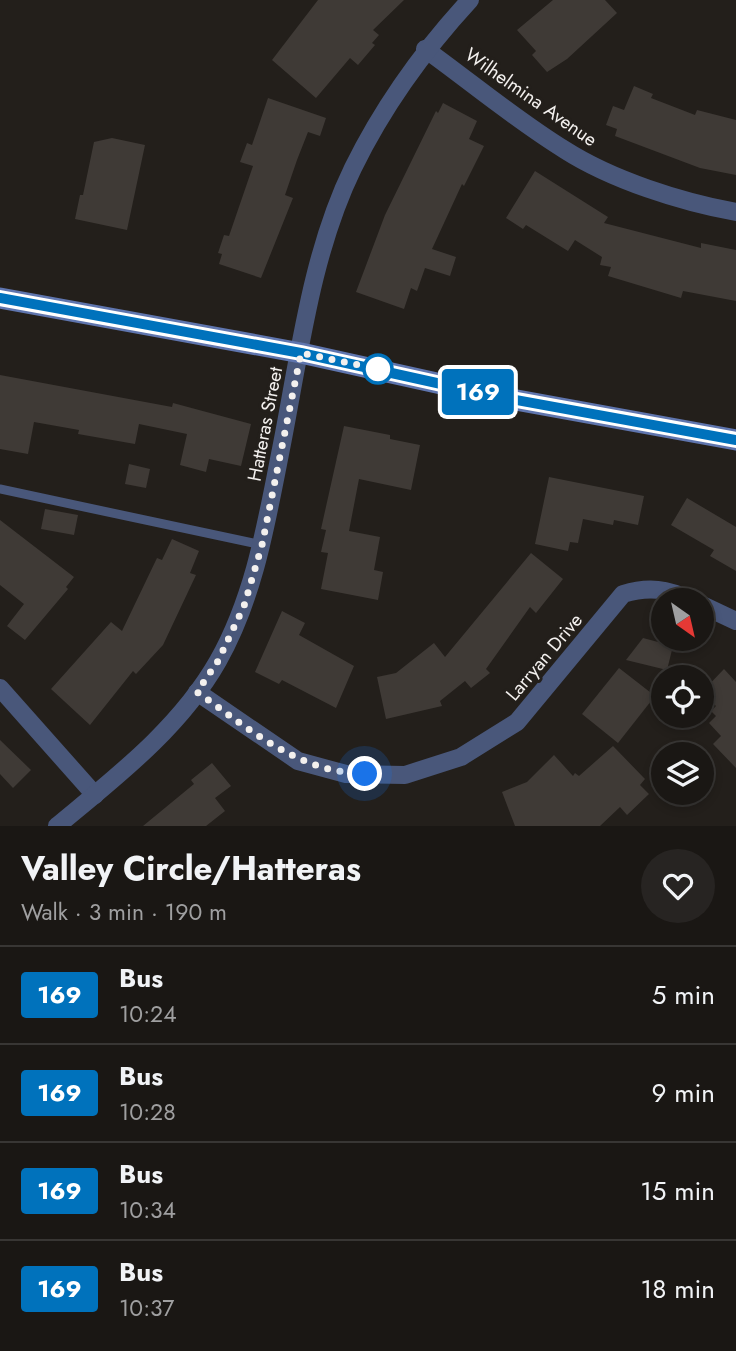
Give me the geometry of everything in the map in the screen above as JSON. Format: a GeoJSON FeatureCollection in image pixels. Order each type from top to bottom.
{"type":"FeatureCollection","features":[{"type":"Feature","properties":{"kind":"main road"},"geometry":{"type":"LineString","coordinates":[[0,298],[301,353],[500,397],[736,440]]}},
{"type":"Feature","properties":{"kind":"street","name":"Hatteras Street"},"geometry":{"type":"LineString","coordinates":[[57,826],[160,737],[197,692],[218,661],[244,606],[262,545],[310,303],[332,222],[352,170],[383,112],[425,49],[470,0]]}},
{"type":"Feature","properties":{"kind":"street","name":"Wilhelmina Avenue"},"geometry":{"type":"LineString","coordinates":[[425,49],[564,150],[597,167],[699,205],[736,212]]}},
{"type":"Feature","properties":{"kind":"street","name":"Larryan Drive"},"geometry":{"type":"LineString","coordinates":[[197,692],[298,761],[346,774],[405,775],[461,757],[517,722],[623,594],[651,588]]}},
{"type":"Feature","properties":{"kind":"street"},"geometry":{"type":"LineString","coordinates":[[714,611],[736,621]]}},
{"type":"Feature","properties":{"kind":"street"},"geometry":{"type":"LineString","coordinates":[[0,688],[94,795]]}},
{"type":"Feature","properties":{"kind":"lane"},"geometry":{"type":"LineString","coordinates":[[0,489],[262,545]]}},
{"type":"Feature","properties":{"kind":"building"},"geometry":{"type":"Polygon","coordinates":[[[318,0],[404,0],[373,30],[379,35],[372,43],[375,45],[358,65],[350,58],[316,98],[272,60],[318,0]]]}},
{"type":"Feature","properties":{"kind":"building"},"geometry":{"type":"Polygon","coordinates":[[[553,0],[605,0],[617,13],[567,59],[547,72],[532,55],[536,51],[517,30],[553,0]]]}},
{"type":"Feature","properties":{"kind":"building"},"geometry":{"type":"Polygon","coordinates":[[[634,86],[653,94],[651,98],[695,115],[697,110],[736,120],[736,175],[700,168],[615,136],[617,129],[606,125],[613,106],[624,110],[634,86]]]}},
{"type":"Feature","properties":{"kind":"building"},"geometry":{"type":"Polygon","coordinates":[[[268,98],[326,118],[320,136],[308,132],[285,195],[293,198],[261,278],[219,264],[222,254],[218,253],[224,235],[229,236],[253,166],[240,162],[247,143],[252,145],[268,98]]]}},
{"type":"Feature","properties":{"kind":"building"},"geometry":{"type":"Polygon","coordinates":[[[443,103],[477,121],[469,139],[484,146],[464,186],[462,184],[432,249],[456,257],[450,276],[425,268],[417,291],[411,288],[404,309],[356,292],[385,215],[436,111],[438,113],[443,103]]]}},
{"type":"Feature","properties":{"kind":"building"},"geometry":{"type":"Polygon","coordinates":[[[112,138],[145,145],[127,230],[75,219],[94,142],[112,138]]]}},
{"type":"Feature","properties":{"kind":"building"},"geometry":{"type":"Polygon","coordinates":[[[535,171],[608,217],[604,223],[701,248],[701,243],[736,250],[736,301],[683,291],[681,298],[608,276],[611,267],[600,265],[602,257],[575,240],[568,251],[526,225],[523,229],[506,218],[535,171]]]}},
{"type":"Feature","properties":{"kind":"building"},"geometry":{"type":"Polygon","coordinates":[[[0,375],[172,407],[173,403],[251,424],[241,466],[209,459],[206,472],[180,465],[187,434],[139,424],[135,444],[78,434],[79,430],[34,422],[28,454],[0,449],[0,375]]]}},
{"type":"Feature","properties":{"kind":"building"},"geometry":{"type":"Polygon","coordinates":[[[344,426],[390,435],[390,439],[420,445],[411,490],[359,479],[349,531],[380,537],[374,570],[383,572],[378,600],[321,589],[328,553],[321,552],[326,530],[321,529],[344,426]]]}},
{"type":"Feature","properties":{"kind":"building"},"geometry":{"type":"Polygon","coordinates":[[[129,464],[150,469],[146,488],[125,484],[129,464]]]}},
{"type":"Feature","properties":{"kind":"building"},"geometry":{"type":"Polygon","coordinates":[[[549,477],[644,496],[638,525],[614,520],[613,525],[583,519],[578,543],[570,542],[568,551],[535,544],[549,477]]]}},
{"type":"Feature","properties":{"kind":"building"},"geometry":{"type":"Polygon","coordinates":[[[687,498],[736,527],[736,571],[710,556],[714,550],[671,525],[687,498]]]}},
{"type":"Feature","properties":{"kind":"building"},"geometry":{"type":"Polygon","coordinates":[[[45,509],[78,515],[74,535],[41,529],[45,509]]]}},
{"type":"Feature","properties":{"kind":"building"},"geometry":{"type":"Polygon","coordinates":[[[0,520],[74,577],[66,587],[68,589],[25,640],[7,626],[24,604],[0,585],[0,520]]]}},
{"type":"Feature","properties":{"kind":"building"},"geometry":{"type":"Polygon","coordinates":[[[172,539],[199,551],[190,573],[196,575],[163,645],[136,674],[133,671],[90,725],[51,689],[111,622],[122,631],[157,558],[162,560],[172,539]]]}},
{"type":"Feature","properties":{"kind":"building"},"geometry":{"type":"Polygon","coordinates":[[[531,553],[563,579],[536,613],[530,607],[486,669],[490,673],[471,688],[465,681],[440,701],[442,706],[386,719],[377,677],[396,673],[434,643],[445,657],[531,553]]]}},
{"type":"Feature","properties":{"kind":"building"},"geometry":{"type":"Polygon","coordinates":[[[282,611],[305,623],[299,635],[354,666],[336,708],[282,680],[279,684],[255,672],[282,611]]]}},
{"type":"Feature","properties":{"kind":"building"},"geometry":{"type":"Polygon","coordinates":[[[643,638],[651,640],[651,651],[672,651],[668,665],[651,666],[626,660],[643,638]]]}},
{"type":"Feature","properties":{"kind":"building"},"geometry":{"type":"Polygon","coordinates":[[[619,668],[651,693],[651,701],[618,743],[582,714],[619,668]]]}},
{"type":"Feature","properties":{"kind":"building"},"geometry":{"type":"Polygon","coordinates":[[[724,669],[736,682],[736,768],[714,745],[721,736],[714,728],[716,716],[714,679],[724,669]]]}},
{"type":"Feature","properties":{"kind":"building"},"geometry":{"type":"Polygon","coordinates":[[[0,740],[31,770],[13,788],[0,774],[0,740]]]}},
{"type":"Feature","properties":{"kind":"building"},"geometry":{"type":"Polygon","coordinates":[[[613,746],[645,779],[640,785],[649,794],[627,815],[620,807],[600,826],[515,826],[502,792],[527,782],[554,755],[573,776],[575,773],[579,776],[613,746]]]}},
{"type":"Feature","properties":{"kind":"building"},"geometry":{"type":"Polygon","coordinates":[[[212,763],[231,786],[215,798],[225,811],[206,826],[143,826],[194,784],[191,780],[212,763]]]}},
{"type":"Feature","properties":{"kind":"bus line","name":"169"},"geometry":{"type":"LineString","coordinates":[[0,298],[301,353],[500,397],[736,440]]}},
{"type":"Feature","properties":{"kind":"route"},"geometry":{"type":"LineString","coordinates":[[365,774],[346,774],[298,761],[197,692],[218,661],[244,606],[262,545],[301,353],[378,369]]}}]}
